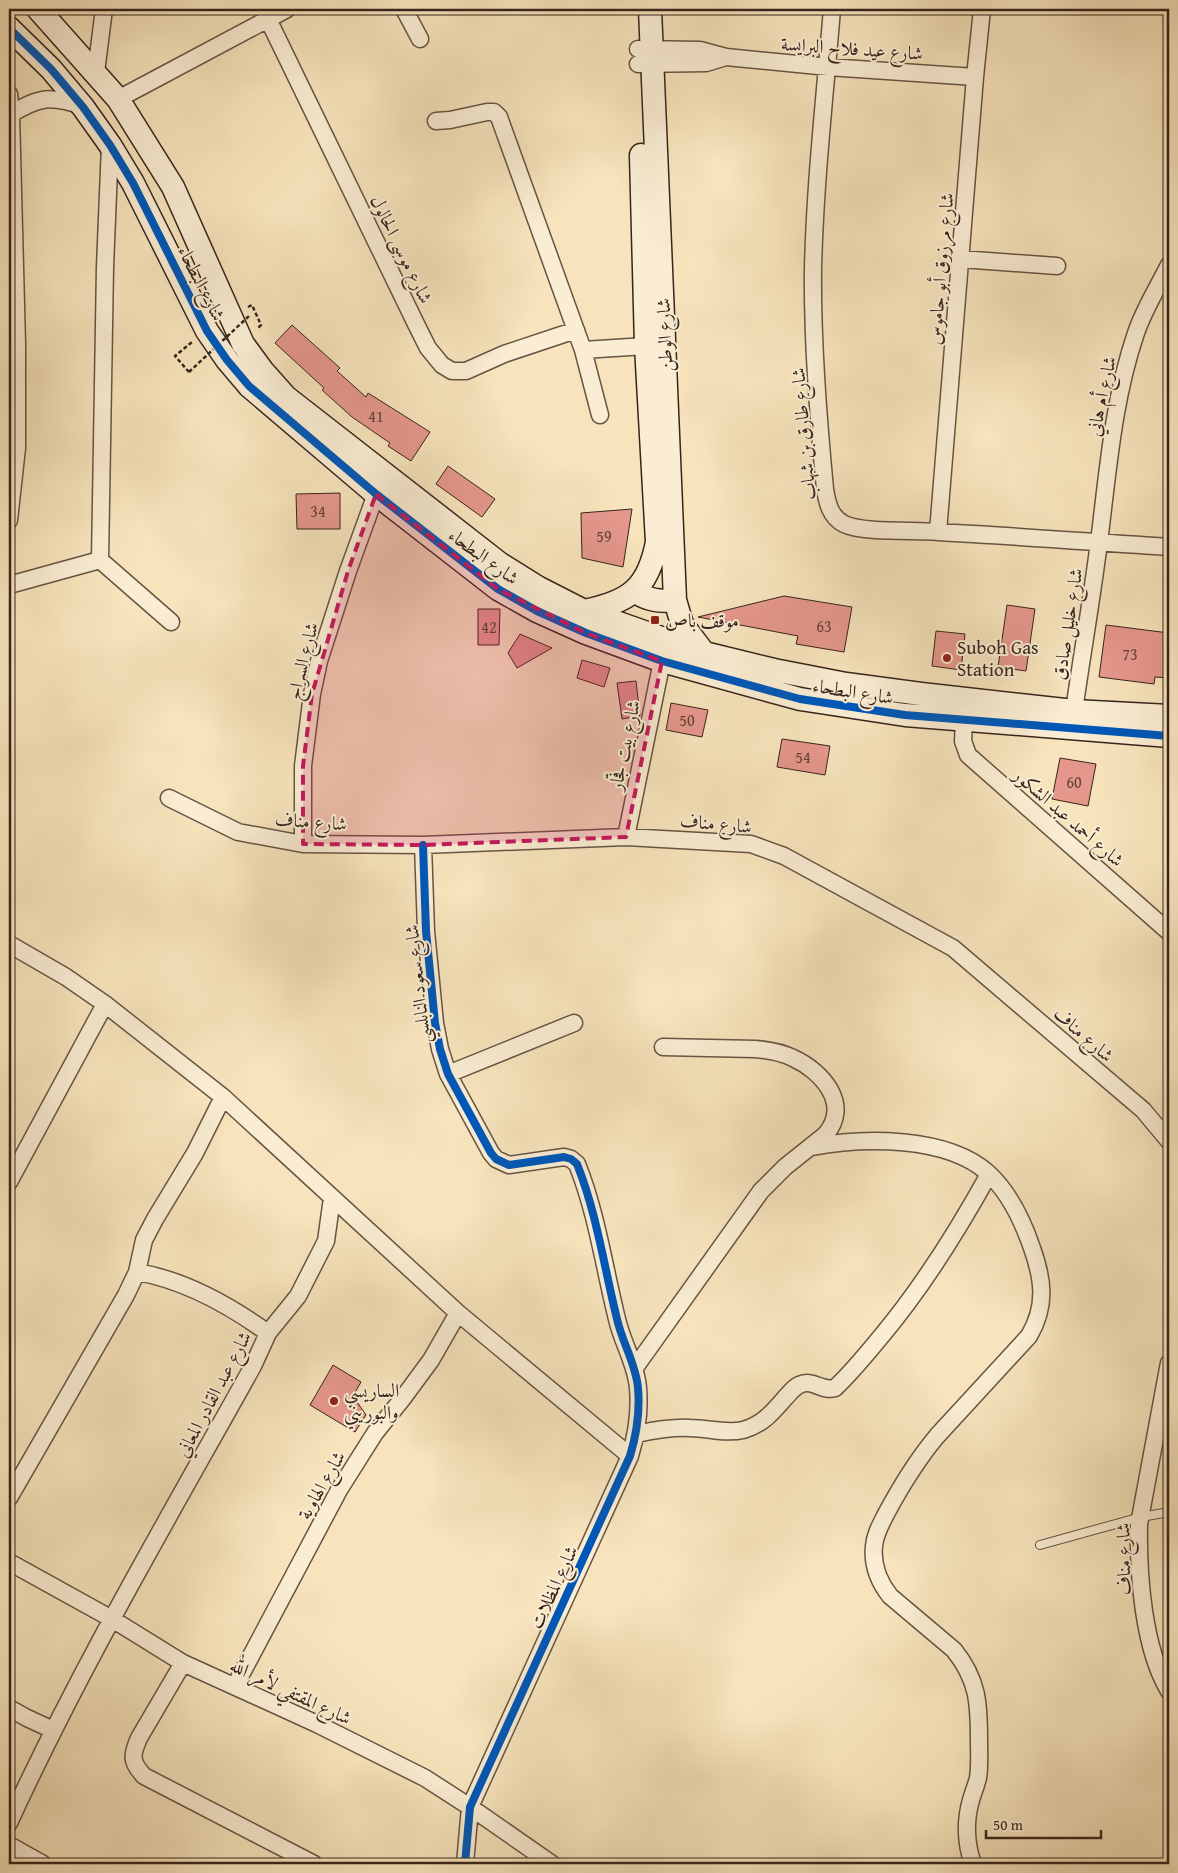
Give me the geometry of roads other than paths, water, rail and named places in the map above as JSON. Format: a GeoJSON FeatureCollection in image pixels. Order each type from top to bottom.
{"type":"FeatureCollection","features":[{"type":"Feature","properties":{"kind":"street","name":"شارع البطحاء"},"geometry":{"type":"LineString","coordinates":[[38,9],[118,99],[173,187],[243,344],[262,370],[286,396],[499,564],[539,588],[584,611],[704,653],[774,670],[846,684],[921,694],[1074,710],[1169,716]]}},
{"type":"Feature","properties":{"kind":"street"},"geometry":{"type":"LineString","coordinates":[[96,72],[104,9]]}},
{"type":"Feature","properties":{"kind":"street"},"geometry":{"type":"LineString","coordinates":[[118,99],[288,9]]}},
{"type":"Feature","properties":{"kind":"street"},"geometry":{"type":"LineString","coordinates":[[404,9],[420,39]]}},
{"type":"Feature","properties":{"kind":"street","name":"شارع الوطن"},"geometry":{"type":"LineString","coordinates":[[636,9],[645,57],[675,600],[682,624],[704,653]]}},
{"type":"Feature","properties":{"kind":"street","name":"شارع الوطن"},"geometry":{"type":"LineString","coordinates":[[584,611],[609,606],[634,591],[651,569],[657,542],[646,346],[645,57],[650,9]]}},
{"type":"Feature","properties":{"kind":"street","name":"شارع طارق بن شهاب"},"geometry":{"type":"LineString","coordinates":[[832,9],[819,162],[813,270],[816,392],[827,503],[833,515],[842,523],[851,527],[1169,547]]}},
{"type":"Feature","properties":{"kind":"street","name":"شارع مرزوق أبو جاموس"},"geometry":{"type":"LineString","coordinates":[[938,532],[982,9]]}},
{"type":"Feature","properties":{"kind":"street","name":"شارع موسى الحالول"},"geometry":{"type":"LineString","coordinates":[[268,19],[428,348],[442,365],[452,370],[466,371],[504,354],[576,330]]}},
{"type":"Feature","properties":{"kind":"street","name":"شارع البطحاء"},"geometry":{"type":"LineString","coordinates":[[9,28],[51,69],[110,145],[133,183],[207,330],[226,360],[249,386],[376,494],[498,590],[537,611],[586,633],[662,661],[800,699],[905,715],[1169,736]]}},
{"type":"Feature","properties":{"kind":"street","name":"شارع عيد فلاح البرايسة"},"geometry":{"type":"LineString","coordinates":[[645,57],[706,63],[726,57],[828,67],[975,77]]}},
{"type":"Feature","properties":{"kind":"street"},"geometry":{"type":"LineString","coordinates":[[9,94],[11,114],[13,351],[13,443],[9,520]]}},
{"type":"Feature","properties":{"kind":"street"},"geometry":{"type":"LineString","coordinates":[[11,114],[24,106],[50,98],[61,99],[82,107]]}},
{"type":"Feature","properties":{"kind":"street"},"geometry":{"type":"LineString","coordinates":[[436,121],[461,119],[487,112],[494,112],[499,117],[583,350],[600,415]]}},
{"type":"Feature","properties":{"kind":"street"},"geometry":{"type":"LineString","coordinates":[[110,145],[105,277],[100,560],[171,622]]}},
{"type":"Feature","properties":{"kind":"street"},"geometry":{"type":"LineString","coordinates":[[961,259],[1057,266]]}},
{"type":"Feature","properties":{"kind":"street","name":"شارع أم هاني"},"geometry":{"type":"LineString","coordinates":[[1099,543],[1110,453],[1125,368],[1136,332],[1149,302],[1168,269]]}},
{"type":"Feature","properties":{"kind":"street"},"geometry":{"type":"LineString","coordinates":[[583,350],[646,346]]}},
{"type":"Feature","properties":{"kind":"street","name":"شارع السراج"},"geometry":{"type":"LineString","coordinates":[[303,844],[304,766],[312,694],[319,661],[348,571],[376,494]]}},
{"type":"Feature","properties":{"kind":"street","name":"شارع خليل صادق"},"geometry":{"type":"LineString","coordinates":[[1074,710],[1099,543]]}},
{"type":"Feature","properties":{"kind":"street"},"geometry":{"type":"LineString","coordinates":[[9,585],[100,560]]}},
{"type":"Feature","properties":{"kind":"street"},"geometry":{"type":"LineString","coordinates":[[634,591],[642,597],[652,600],[664,602],[675,600]]}},
{"type":"Feature","properties":{"kind":"street","name":"شارع بيت فجّار"},"geometry":{"type":"LineString","coordinates":[[626,837],[662,661]]}},
{"type":"Feature","properties":{"kind":"street","name":"شارع أحمد عبد الشكور"},"geometry":{"type":"LineString","coordinates":[[964,720],[963,741],[968,755],[1169,932]]}},
{"type":"Feature","properties":{"kind":"street","name":"شارع مناف"},"geometry":{"type":"LineString","coordinates":[[168,798],[238,832],[303,844],[422,845],[626,837],[736,842],[766,848],[953,948],[1143,1110],[1169,1141]]}},
{"type":"Feature","properties":{"kind":"street","name":"شارع سعود النابلسي"},"geometry":{"type":"LineString","coordinates":[[422,845],[426,931],[435,1023],[440,1049],[448,1074],[496,1159],[509,1165],[564,1157],[571,1159],[577,1164],[600,1239],[617,1320]]}},
{"type":"Feature","properties":{"kind":"street"},"geometry":{"type":"LineString","coordinates":[[9,944],[66,977],[105,1004],[223,1097],[458,1313],[630,1456]]}},
{"type":"Feature","properties":{"kind":"street"},"geometry":{"type":"LineString","coordinates":[[9,1182],[105,1004]]}},
{"type":"Feature","properties":{"kind":"street"},"geometry":{"type":"LineString","coordinates":[[448,1074],[574,1023]]}},
{"type":"Feature","properties":{"kind":"street"},"geometry":{"type":"LineString","coordinates":[[634,1369],[761,1191],[785,1167],[812,1147],[830,1130],[835,1114],[835,1105],[830,1088],[825,1081],[805,1064],[787,1056],[768,1050],[663,1048]]}},
{"type":"Feature","properties":{"kind":"street"},"geometry":{"type":"LineString","coordinates":[[9,1498],[118,1310],[137,1272],[144,1240],[195,1153],[223,1097]]}},
{"type":"Feature","properties":{"kind":"street"},"geometry":{"type":"LineString","coordinates":[[812,1147],[834,1142],[901,1142],[954,1153],[973,1162],[999,1184],[1015,1210],[1034,1253],[1043,1288],[1042,1306],[1035,1327],[1026,1340],[937,1436],[911,1470],[896,1494],[876,1538],[875,1568],[883,1588],[954,1650],[974,1683],[979,1707],[979,1770],[968,1813],[967,1828],[969,1854],[973,1864]]}},
{"type":"Feature","properties":{"kind":"street"},"geometry":{"type":"LineString","coordinates":[[637,1434],[671,1428],[705,1428],[729,1432],[744,1430],[770,1416],[792,1390],[801,1384],[812,1383],[823,1389],[835,1388],[867,1353],[917,1291],[952,1238],[989,1174]]}},
{"type":"Feature","properties":{"kind":"street"},"geometry":{"type":"LineString","coordinates":[[268,1334],[298,1296],[326,1241],[332,1198]]}},
{"type":"Feature","properties":{"kind":"street","name":"شارع عبد القادر المعاني"},"geometry":{"type":"LineString","coordinates":[[9,1823],[53,1730],[112,1619],[253,1366],[268,1334],[195,1289],[157,1275],[137,1272]]}},
{"type":"Feature","properties":{"kind":"street","name":"شارع الهاوية"},"geometry":{"type":"LineString","coordinates":[[236,1686],[339,1490],[375,1433],[430,1360],[458,1313]]}},
{"type":"Feature","properties":{"kind":"street","name":"شارع المظلات"},"geometry":{"type":"LineString","coordinates":[[466,1864],[470,1807],[630,1456],[637,1434],[639,1401],[634,1369],[617,1320]]}},
{"type":"Feature","properties":{"kind":"street","name":"شارع مناف"},"geometry":{"type":"LineString","coordinates":[[1169,1363],[1141,1518],[1139,1542],[1149,1640],[1154,1660],[1169,1692]]}},
{"type":"Feature","properties":{"kind":"street","name":"شارع المقتفي لأمر الله"},"geometry":{"type":"LineString","coordinates":[[9,1562],[112,1619],[183,1662],[425,1778],[552,1864]]}},
{"type":"Feature","properties":{"kind":"street"},"geometry":{"type":"LineString","coordinates":[[183,1662],[138,1738],[134,1748],[133,1758],[135,1766],[144,1776],[314,1864]]}},
{"type":"Feature","properties":{"kind":"street"},"geometry":{"type":"LineString","coordinates":[[9,1708],[53,1730]]}},
{"type":"Feature","properties":{"kind":"street"},"geometry":{"type":"LineString","coordinates":[[11,1851],[43,1864]]}},
{"type":"Feature","properties":{"kind":"lane"},"geometry":{"type":"LineString","coordinates":[[1040,1545],[1169,1512]]}},
{"type":"Feature","properties":{"kind":"place","name":"موقف باص"},"geometry":{"type":"Point","coordinates":[655,620]}},
{"type":"Feature","properties":{"kind":"place","name":"Suboh Gas Station"},"geometry":{"type":"Point","coordinates":[947,658]}},
{"type":"Feature","properties":{"kind":"place","name":"الساريسي والبوريني"},"geometry":{"type":"Point","coordinates":[334,1401]}}]}
